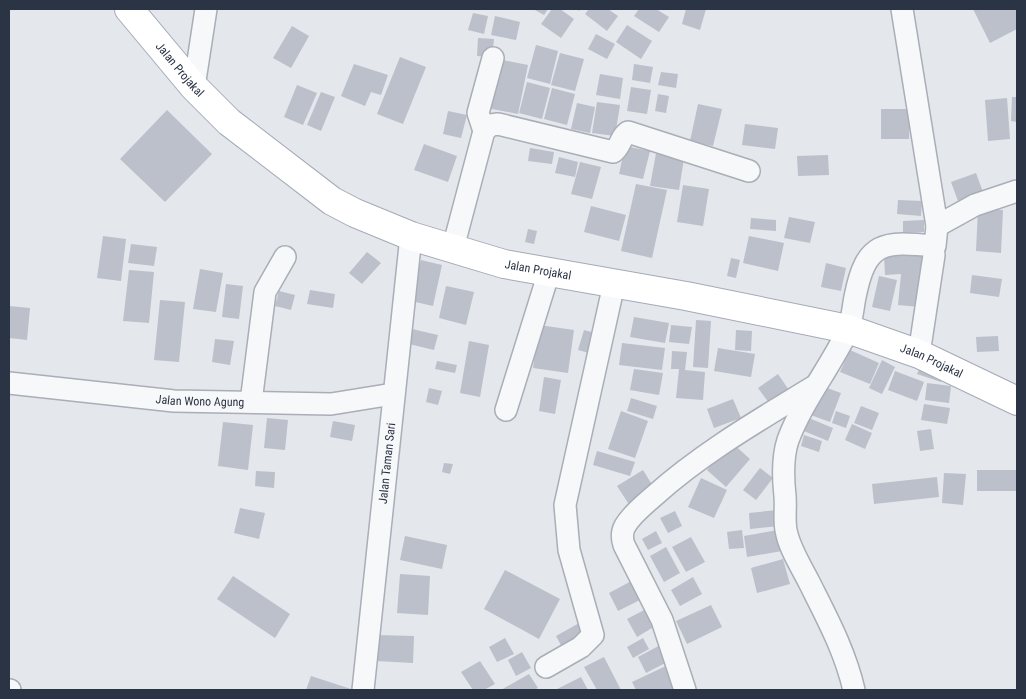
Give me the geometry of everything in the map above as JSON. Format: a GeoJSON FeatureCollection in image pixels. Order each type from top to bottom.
{"type":"FeatureCollection","features":[{"type":"Feature","properties":{"kind":"main road","name":"Jalan Projakal"},"geometry":{"type":"LineString","coordinates":[[129,9],[194,87],[229,122],[332,201],[355,214],[411,236],[504,264],[714,301],[848,329],[919,354],[1017,401]]}},
{"type":"Feature","properties":{"kind":"street"},"geometry":{"type":"LineString","coordinates":[[194,87],[206,9]]}},
{"type":"Feature","properties":{"kind":"street"},"geometry":{"type":"LineString","coordinates":[[854,690],[848,664],[794,551],[786,530],[782,472],[788,441],[814,387],[848,329],[859,276],[866,260],[875,250],[886,246],[907,243],[935,246],[937,226],[902,9]]}},
{"type":"Feature","properties":{"kind":"street"},"geometry":{"type":"LineString","coordinates":[[453,248],[484,131],[478,113],[493,58]]}},
{"type":"Feature","properties":{"kind":"street"},"geometry":{"type":"LineString","coordinates":[[484,131],[491,125],[498,124],[613,152],[618,149],[623,136],[628,132],[749,170]]}},
{"type":"Feature","properties":{"kind":"street"},"geometry":{"type":"LineString","coordinates":[[937,226],[975,205],[1017,191]]}},
{"type":"Feature","properties":{"kind":"street","name":"Jalan Taman Sari"},"geometry":{"type":"LineString","coordinates":[[364,690],[393,394],[411,236]]}},
{"type":"Feature","properties":{"kind":"street"},"geometry":{"type":"LineString","coordinates":[[919,354],[934,256]]}},
{"type":"Feature","properties":{"kind":"street"},"geometry":{"type":"LineString","coordinates":[[251,402],[265,292],[285,257]]}},
{"type":"Feature","properties":{"kind":"street"},"geometry":{"type":"LineString","coordinates":[[506,410],[549,272]]}},
{"type":"Feature","properties":{"kind":"street"},"geometry":{"type":"LineString","coordinates":[[546,667],[581,647],[592,635],[569,550],[565,505],[614,284]]}},
{"type":"Feature","properties":{"kind":"street","name":"Jalan Wono Agung"},"geometry":{"type":"LineString","coordinates":[[9,384],[174,401],[331,404],[393,394]]}},
{"type":"Feature","properties":{"kind":"street"},"geometry":{"type":"LineString","coordinates":[[685,690],[662,620],[624,545],[622,538],[624,528],[636,512],[668,483],[735,435],[814,387]]}},
{"type":"Feature","properties":{"kind":"building"},"geometry":{"type":"Polygon","coordinates":[[[533,9],[548,9],[544,15],[533,9]]]}},
{"type":"Feature","properties":{"kind":"building"},"geometry":{"type":"Polygon","coordinates":[[[552,9],[560,9],[574,19],[561,38],[541,24],[552,9]]]}},
{"type":"Feature","properties":{"kind":"building"},"geometry":{"type":"Polygon","coordinates":[[[589,9],[608,9],[618,16],[607,31],[585,14],[589,9]]]}},
{"type":"Feature","properties":{"kind":"building"},"geometry":{"type":"Polygon","coordinates":[[[639,9],[656,9],[669,17],[659,32],[634,16],[639,9]]]}},
{"type":"Feature","properties":{"kind":"building"},"geometry":{"type":"Polygon","coordinates":[[[686,9],[706,9],[700,30],[682,24],[686,9]]]}},
{"type":"Feature","properties":{"kind":"building"},"geometry":{"type":"Polygon","coordinates":[[[973,9],[1017,9],[1017,29],[990,43],[973,9]]]}},
{"type":"Feature","properties":{"kind":"building"},"geometry":{"type":"Polygon","coordinates":[[[473,13],[488,16],[484,34],[468,30],[473,13]]]}},
{"type":"Feature","properties":{"kind":"building"},"geometry":{"type":"Polygon","coordinates":[[[495,16],[520,22],[516,40],[491,35],[495,16]]]}},
{"type":"Feature","properties":{"kind":"building"},"geometry":{"type":"Polygon","coordinates":[[[627,25],[652,41],[641,59],[616,42],[627,25]]]}},
{"type":"Feature","properties":{"kind":"building"},"geometry":{"type":"Polygon","coordinates":[[[292,26],[309,36],[291,68],[273,58],[292,26]]]}},
{"type":"Feature","properties":{"kind":"building"},"geometry":{"type":"Polygon","coordinates":[[[596,34],[615,44],[607,59],[588,49],[596,34]]]}},
{"type":"Feature","properties":{"kind":"building"},"geometry":{"type":"Polygon","coordinates":[[[478,38],[494,39],[492,57],[477,56],[478,38]]]}},
{"type":"Feature","properties":{"kind":"building"},"geometry":{"type":"Polygon","coordinates":[[[536,45],[558,51],[550,84],[527,78],[536,45]]]}},
{"type":"Feature","properties":{"kind":"building"},"geometry":{"type":"Polygon","coordinates":[[[560,53],[584,59],[575,91],[551,85],[560,53]]]}},
{"type":"Feature","properties":{"kind":"building"},"geometry":{"type":"Polygon","coordinates":[[[400,57],[426,67],[403,124],[377,114],[400,57]]]}},
{"type":"Feature","properties":{"kind":"building"},"geometry":{"type":"Polygon","coordinates":[[[492,58],[528,65],[518,114],[482,107],[492,58]]]}},
{"type":"Feature","properties":{"kind":"building"},"geometry":{"type":"Polygon","coordinates":[[[354,64],[388,75],[381,95],[371,92],[365,106],[341,96],[354,64]]]}},
{"type":"Feature","properties":{"kind":"building"},"geometry":{"type":"Polygon","coordinates":[[[634,64],[653,67],[650,83],[632,80],[634,64]]]}},
{"type":"Feature","properties":{"kind":"building"},"geometry":{"type":"Polygon","coordinates":[[[661,72],[678,74],[676,88],[658,85],[661,72]]]}},
{"type":"Feature","properties":{"kind":"building"},"geometry":{"type":"Polygon","coordinates":[[[600,74],[623,78],[620,99],[596,95],[600,74]]]}},
{"type":"Feature","properties":{"kind":"building"},"geometry":{"type":"Polygon","coordinates":[[[527,82],[550,88],[542,119],[519,113],[527,82]]]}},
{"type":"Feature","properties":{"kind":"building"},"geometry":{"type":"Polygon","coordinates":[[[297,85],[317,93],[303,125],[284,117],[297,85]]]}},
{"type":"Feature","properties":{"kind":"building"},"geometry":{"type":"Polygon","coordinates":[[[631,87],[651,90],[647,114],[627,111],[631,87]]]}},
{"type":"Feature","properties":{"kind":"building"},"geometry":{"type":"Polygon","coordinates":[[[552,88],[575,94],[567,125],[544,119],[552,88]]]}},
{"type":"Feature","properties":{"kind":"building"},"geometry":{"type":"Polygon","coordinates":[[[321,92],[335,97],[321,131],[307,125],[321,92]]]}},
{"type":"Feature","properties":{"kind":"building"},"geometry":{"type":"Polygon","coordinates":[[[658,94],[669,96],[666,113],[655,111],[658,94]]]}},
{"type":"Feature","properties":{"kind":"building"},"geometry":{"type":"Polygon","coordinates":[[[1012,97],[1017,97],[1017,122],[1011,121],[1012,97]]]}},
{"type":"Feature","properties":{"kind":"building"},"geometry":{"type":"Polygon","coordinates":[[[1007,98],[1010,139],[988,141],[985,100],[1007,98]]]}},
{"type":"Feature","properties":{"kind":"building"},"geometry":{"type":"Polygon","coordinates":[[[597,102],[620,105],[615,136],[592,133],[597,102]]]}},
{"type":"Feature","properties":{"kind":"building"},"geometry":{"type":"Polygon","coordinates":[[[577,103],[595,107],[590,133],[571,129],[577,103]]]}},
{"type":"Feature","properties":{"kind":"building"},"geometry":{"type":"Polygon","coordinates":[[[698,104],[722,109],[713,146],[690,141],[698,104]]]}},
{"type":"Feature","properties":{"kind":"building"},"geometry":{"type":"Polygon","coordinates":[[[881,109],[910,109],[909,139],[881,139],[881,109]]]}},
{"type":"Feature","properties":{"kind":"building"},"geometry":{"type":"Polygon","coordinates":[[[167,110],[212,154],[165,202],[120,159],[167,110]]]}},
{"type":"Feature","properties":{"kind":"building"},"geometry":{"type":"Polygon","coordinates":[[[448,111],[467,115],[461,138],[443,134],[448,111]]]}},
{"type":"Feature","properties":{"kind":"building"},"geometry":{"type":"Polygon","coordinates":[[[745,124],[778,128],[775,149],[742,145],[745,124]]]}},
{"type":"Feature","properties":{"kind":"building"},"geometry":{"type":"Polygon","coordinates":[[[424,144],[457,156],[448,182],[414,170],[424,144]]]}},
{"type":"Feature","properties":{"kind":"building"},"geometry":{"type":"Polygon","coordinates":[[[625,146],[650,151],[643,179],[619,174],[625,146]]]}},
{"type":"Feature","properties":{"kind":"building"},"geometry":{"type":"Polygon","coordinates":[[[530,148],[554,152],[552,164],[528,161],[530,148]]]}},
{"type":"Feature","properties":{"kind":"building"},"geometry":{"type":"Polygon","coordinates":[[[657,148],[685,152],[679,190],[650,186],[657,148]]]}},
{"type":"Feature","properties":{"kind":"building"},"geometry":{"type":"Polygon","coordinates":[[[828,155],[829,175],[798,176],[797,156],[828,155]]]}},
{"type":"Feature","properties":{"kind":"building"},"geometry":{"type":"Polygon","coordinates":[[[559,157],[578,162],[575,177],[555,173],[559,157]]]}},
{"type":"Feature","properties":{"kind":"building"},"geometry":{"type":"Polygon","coordinates":[[[580,162],[601,167],[592,199],[571,194],[580,162]]]}},
{"type":"Feature","properties":{"kind":"building"},"geometry":{"type":"Polygon","coordinates":[[[976,173],[983,192],[958,201],[951,182],[976,173]]]}},
{"type":"Feature","properties":{"kind":"building"},"geometry":{"type":"Polygon","coordinates":[[[636,184],[667,190],[652,258],[621,251],[636,184]]]}},
{"type":"Feature","properties":{"kind":"building"},"geometry":{"type":"Polygon","coordinates":[[[683,185],[709,189],[703,226],[677,222],[683,185]]]}},
{"type":"Feature","properties":{"kind":"building"},"geometry":{"type":"Polygon","coordinates":[[[898,200],[922,201],[921,216],[897,214],[898,200]]]}},
{"type":"Feature","properties":{"kind":"building"},"geometry":{"type":"Polygon","coordinates":[[[591,206],[626,215],[619,241],[584,232],[591,206]]]}},
{"type":"Feature","properties":{"kind":"building"},"geometry":{"type":"Polygon","coordinates":[[[978,209],[1003,210],[1001,253],[976,251],[978,209]]]}},
{"type":"Feature","properties":{"kind":"building"},"geometry":{"type":"Polygon","coordinates":[[[789,217],[815,222],[810,243],[784,238],[789,217]]]}},
{"type":"Feature","properties":{"kind":"building"},"geometry":{"type":"Polygon","coordinates":[[[751,218],[776,220],[776,231],[750,229],[751,218]]]}},
{"type":"Feature","properties":{"kind":"building"},"geometry":{"type":"Polygon","coordinates":[[[924,220],[924,232],[903,233],[903,221],[924,220]]]}},
{"type":"Feature","properties":{"kind":"building"},"geometry":{"type":"Polygon","coordinates":[[[528,229],[537,231],[534,244],[525,242],[528,229]]]}},
{"type":"Feature","properties":{"kind":"building"},"geometry":{"type":"Polygon","coordinates":[[[103,236],[126,239],[121,281],[97,278],[103,236]]]}},
{"type":"Feature","properties":{"kind":"building"},"geometry":{"type":"Polygon","coordinates":[[[749,236],[784,243],[778,271],[743,263],[749,236]]]}},
{"type":"Feature","properties":{"kind":"building"},"geometry":{"type":"Polygon","coordinates":[[[131,244],[157,247],[154,266],[128,263],[131,244]]]}},
{"type":"Feature","properties":{"kind":"building"},"geometry":{"type":"Polygon","coordinates":[[[367,252],[381,263],[362,284],[349,273],[367,252]]]}},
{"type":"Feature","properties":{"kind":"building"},"geometry":{"type":"Polygon","coordinates":[[[884,255],[925,255],[920,307],[898,305],[901,274],[885,275],[884,255]]]}},
{"type":"Feature","properties":{"kind":"building"},"geometry":{"type":"Polygon","coordinates":[[[731,258],[740,260],[736,278],[727,276],[731,258]]]}},
{"type":"Feature","properties":{"kind":"building"},"geometry":{"type":"Polygon","coordinates":[[[421,260],[442,265],[433,306],[411,301],[421,260]]]}},
{"type":"Feature","properties":{"kind":"building"},"geometry":{"type":"Polygon","coordinates":[[[826,263],[846,268],[841,291],[821,287],[826,263]]]}},
{"type":"Feature","properties":{"kind":"building"},"geometry":{"type":"Polygon","coordinates":[[[200,269],[223,273],[216,312],[193,309],[200,269]]]}},
{"type":"Feature","properties":{"kind":"building"},"geometry":{"type":"Polygon","coordinates":[[[129,270],[154,272],[149,323],[123,321],[129,270]]]}},
{"type":"Feature","properties":{"kind":"building"},"geometry":{"type":"Polygon","coordinates":[[[972,275],[1002,279],[999,297],[970,293],[972,275]]]}},
{"type":"Feature","properties":{"kind":"building"},"geometry":{"type":"Polygon","coordinates":[[[879,276],[897,280],[890,311],[872,307],[879,276]]]}},
{"type":"Feature","properties":{"kind":"building"},"geometry":{"type":"Polygon","coordinates":[[[226,284],[243,286],[239,319],[222,317],[226,284]]]}},
{"type":"Feature","properties":{"kind":"building"},"geometry":{"type":"Polygon","coordinates":[[[446,286],[474,292],[466,325],[439,318],[446,286]]]}},
{"type":"Feature","properties":{"kind":"building"},"geometry":{"type":"Polygon","coordinates":[[[310,290],[335,294],[333,308],[307,304],[310,290]]]}},
{"type":"Feature","properties":{"kind":"building"},"geometry":{"type":"Polygon","coordinates":[[[279,291],[295,295],[291,310],[275,306],[279,291]]]}},
{"type":"Feature","properties":{"kind":"building"},"geometry":{"type":"Polygon","coordinates":[[[160,300],[185,302],[179,362],[154,360],[160,300]]]}},
{"type":"Feature","properties":{"kind":"building"},"geometry":{"type":"Polygon","coordinates":[[[9,306],[30,308],[27,340],[9,338],[9,306]]]}},
{"type":"Feature","properties":{"kind":"building"},"geometry":{"type":"Polygon","coordinates":[[[634,317],[669,323],[665,343],[630,337],[634,317]]]}},
{"type":"Feature","properties":{"kind":"building"},"geometry":{"type":"Polygon","coordinates":[[[696,320],[711,321],[708,368],[693,367],[696,320]]]}},
{"type":"Feature","properties":{"kind":"building"},"geometry":{"type":"Polygon","coordinates":[[[539,325],[574,330],[568,373],[533,368],[539,325]]]}},
{"type":"Feature","properties":{"kind":"building"},"geometry":{"type":"Polygon","coordinates":[[[671,325],[692,327],[689,344],[669,342],[671,325]]]}},
{"type":"Feature","properties":{"kind":"building"},"geometry":{"type":"Polygon","coordinates":[[[412,329],[438,335],[434,350],[409,344],[412,329]]]}},
{"type":"Feature","properties":{"kind":"building"},"geometry":{"type":"Polygon","coordinates":[[[584,330],[595,333],[589,353],[578,350],[584,330]]]}},
{"type":"Feature","properties":{"kind":"building"},"geometry":{"type":"Polygon","coordinates":[[[736,330],[752,331],[751,351],[735,350],[736,330]]]}},
{"type":"Feature","properties":{"kind":"building"},"geometry":{"type":"Polygon","coordinates":[[[998,336],[999,351],[977,352],[976,337],[998,336]]]}},
{"type":"Feature","properties":{"kind":"building"},"geometry":{"type":"Polygon","coordinates":[[[215,339],[234,341],[230,365],[212,362],[215,339]]]}},
{"type":"Feature","properties":{"kind":"building"},"geometry":{"type":"Polygon","coordinates":[[[469,341],[489,345],[480,397],[460,393],[469,341]]]}},
{"type":"Feature","properties":{"kind":"building"},"geometry":{"type":"Polygon","coordinates":[[[622,343],[665,348],[662,370],[619,365],[622,343]]]}},
{"type":"Feature","properties":{"kind":"building"},"geometry":{"type":"Polygon","coordinates":[[[718,348],[755,354],[751,377],[714,371],[718,348]]]}},
{"type":"Feature","properties":{"kind":"building"},"geometry":{"type":"Polygon","coordinates":[[[850,350],[879,363],[870,384],[840,372],[850,350]]]}},
{"type":"Feature","properties":{"kind":"building"},"geometry":{"type":"Polygon","coordinates":[[[672,351],[687,352],[685,370],[705,372],[703,400],[676,398],[679,369],[671,369],[672,351]]]}},
{"type":"Feature","properties":{"kind":"building"},"geometry":{"type":"Polygon","coordinates":[[[882,360],[895,367],[882,394],[869,388],[882,360]]]}},
{"type":"Feature","properties":{"kind":"building"},"geometry":{"type":"Polygon","coordinates":[[[923,360],[946,368],[941,382],[917,374],[923,360]]]}},
{"type":"Feature","properties":{"kind":"building"},"geometry":{"type":"Polygon","coordinates":[[[437,361],[457,365],[455,373],[435,369],[437,361]]]}},
{"type":"Feature","properties":{"kind":"building"},"geometry":{"type":"Polygon","coordinates":[[[634,369],[663,373],[659,395],[630,390],[634,369]]]}},
{"type":"Feature","properties":{"kind":"building"},"geometry":{"type":"Polygon","coordinates":[[[895,371],[924,382],[917,401],[888,390],[895,371]]]}},
{"type":"Feature","properties":{"kind":"building"},"geometry":{"type":"Polygon","coordinates":[[[778,374],[791,393],[772,407],[758,388],[778,374]]]}},
{"type":"Feature","properties":{"kind":"building"},"geometry":{"type":"Polygon","coordinates":[[[544,377],[561,380],[555,414],[539,411],[544,377]]]}},
{"type":"Feature","properties":{"kind":"building"},"geometry":{"type":"Polygon","coordinates":[[[927,383],[951,386],[949,403],[925,400],[927,383]]]}},
{"type":"Feature","properties":{"kind":"building"},"geometry":{"type":"Polygon","coordinates":[[[819,385],[841,393],[830,422],[808,414],[819,385]]]}},
{"type":"Feature","properties":{"kind":"building"},"geometry":{"type":"Polygon","coordinates":[[[429,388],[442,391],[438,405],[426,402],[429,388]]]}},
{"type":"Feature","properties":{"kind":"building"},"geometry":{"type":"Polygon","coordinates":[[[631,398],[657,406],[653,419],[627,411],[631,398]]]}},
{"type":"Feature","properties":{"kind":"building"},"geometry":{"type":"Polygon","coordinates":[[[733,399],[741,418],[714,428],[707,409],[733,399]]]}},
{"type":"Feature","properties":{"kind":"building"},"geometry":{"type":"Polygon","coordinates":[[[924,404],[950,408],[947,424],[921,420],[924,404]]]}},
{"type":"Feature","properties":{"kind":"building"},"geometry":{"type":"Polygon","coordinates":[[[861,406],[879,413],[872,430],[854,423],[861,406]]]}},
{"type":"Feature","properties":{"kind":"building"},"geometry":{"type":"Polygon","coordinates":[[[621,411],[648,421],[635,458],[608,449],[621,411]]]}},
{"type":"Feature","properties":{"kind":"building"},"geometry":{"type":"Polygon","coordinates":[[[836,411],[850,416],[846,428],[832,423],[836,411]]]}},
{"type":"Feature","properties":{"kind":"building"},"geometry":{"type":"Polygon","coordinates":[[[804,416],[833,428],[828,441],[799,429],[804,416]]]}},
{"type":"Feature","properties":{"kind":"building"},"geometry":{"type":"Polygon","coordinates":[[[267,418],[288,420],[285,450],[264,448],[267,418]]]}},
{"type":"Feature","properties":{"kind":"building"},"geometry":{"type":"Polygon","coordinates":[[[333,421],[355,425],[352,441],[330,437],[333,421]]]}},
{"type":"Feature","properties":{"kind":"building"},"geometry":{"type":"Polygon","coordinates":[[[223,422],[253,425],[248,470],[218,466],[223,422]]]}},
{"type":"Feature","properties":{"kind":"building"},"geometry":{"type":"Polygon","coordinates":[[[852,424],[872,433],[865,449],[845,440],[852,424]]]}},
{"type":"Feature","properties":{"kind":"building"},"geometry":{"type":"Polygon","coordinates":[[[931,429],[934,449],[920,451],[917,431],[931,429]]]}},
{"type":"Feature","properties":{"kind":"building"},"geometry":{"type":"Polygon","coordinates":[[[804,435],[822,441],[819,452],[801,446],[804,435]]]}},
{"type":"Feature","properties":{"kind":"building"},"geometry":{"type":"Polygon","coordinates":[[[731,442],[750,459],[726,487],[707,470],[731,442]]]}},
{"type":"Feature","properties":{"kind":"building"},"geometry":{"type":"Polygon","coordinates":[[[597,451],[635,462],[630,476],[593,465],[597,451]]]}},
{"type":"Feature","properties":{"kind":"building"},"geometry":{"type":"Polygon","coordinates":[[[444,463],[453,464],[450,474],[442,472],[444,463]]]}},
{"type":"Feature","properties":{"kind":"building"},"geometry":{"type":"Polygon","coordinates":[[[760,468],[773,478],[756,500],[743,490],[760,468]]]}},
{"type":"Feature","properties":{"kind":"building"},"geometry":{"type":"Polygon","coordinates":[[[643,470],[656,491],[630,506],[617,486],[643,470]]]}},
{"type":"Feature","properties":{"kind":"building"},"geometry":{"type":"Polygon","coordinates":[[[977,470],[1017,470],[1017,491],[977,491],[977,470]]]}},
{"type":"Feature","properties":{"kind":"building"},"geometry":{"type":"Polygon","coordinates":[[[256,471],[275,472],[274,488],[255,486],[256,471]]]}},
{"type":"Feature","properties":{"kind":"building"},"geometry":{"type":"Polygon","coordinates":[[[944,473],[966,474],[963,505],[942,503],[944,473]]]}},
{"type":"Feature","properties":{"kind":"building"},"geometry":{"type":"Polygon","coordinates":[[[937,477],[939,497],[874,504],[872,484],[937,477]]]}},
{"type":"Feature","properties":{"kind":"building"},"geometry":{"type":"Polygon","coordinates":[[[701,478],[727,490],[714,518],[688,507],[701,478]]]}},
{"type":"Feature","properties":{"kind":"building"},"geometry":{"type":"Polygon","coordinates":[[[240,508],[265,513],[259,539],[234,533],[240,508]]]}},
{"type":"Feature","properties":{"kind":"building"},"geometry":{"type":"Polygon","coordinates":[[[777,510],[779,526],[750,529],[749,513],[777,510]]]}},
{"type":"Feature","properties":{"kind":"building"},"geometry":{"type":"Polygon","coordinates":[[[675,511],[682,526],[668,533],[660,518],[675,511]]]}},
{"type":"Feature","properties":{"kind":"building"},"geometry":{"type":"Polygon","coordinates":[[[742,530],[744,548],[729,549],[727,532],[742,530]]]}},
{"type":"Feature","properties":{"kind":"building"},"geometry":{"type":"Polygon","coordinates":[[[778,530],[782,551],[747,557],[744,536],[778,530]]]}},
{"type":"Feature","properties":{"kind":"building"},"geometry":{"type":"Polygon","coordinates":[[[656,531],[662,543],[648,550],[642,539],[656,531]]]}},
{"type":"Feature","properties":{"kind":"building"},"geometry":{"type":"Polygon","coordinates":[[[405,536],[447,545],[442,569],[400,560],[405,536]]]}},
{"type":"Feature","properties":{"kind":"building"},"geometry":{"type":"Polygon","coordinates":[[[691,537],[705,562],[686,572],[672,547],[691,537]]]}},
{"type":"Feature","properties":{"kind":"building"},"geometry":{"type":"Polygon","coordinates":[[[666,547],[680,573],[664,582],[650,556],[666,547]]]}},
{"type":"Feature","properties":{"kind":"building"},"geometry":{"type":"Polygon","coordinates":[[[783,559],[790,584],[757,593],[751,568],[783,559]]]}},
{"type":"Feature","properties":{"kind":"building"},"geometry":{"type":"Polygon","coordinates":[[[505,570],[560,599],[539,639],[484,609],[505,570]]]}},
{"type":"Feature","properties":{"kind":"building"},"geometry":{"type":"Polygon","coordinates":[[[400,574],[430,576],[428,615],[397,613],[400,574]]]}},
{"type":"Feature","properties":{"kind":"building"},"geometry":{"type":"Polygon","coordinates":[[[233,576],[290,614],[275,638],[217,599],[233,576]]]}},
{"type":"Feature","properties":{"kind":"building"},"geometry":{"type":"Polygon","coordinates":[[[639,577],[648,596],[618,611],[609,593],[639,577]]]}},
{"type":"Feature","properties":{"kind":"building"},"geometry":{"type":"Polygon","coordinates":[[[693,577],[702,594],[680,606],[671,590],[693,577]]]}},
{"type":"Feature","properties":{"kind":"building"},"geometry":{"type":"Polygon","coordinates":[[[711,605],[722,627],[687,644],[676,621],[711,605]]]}},
{"type":"Feature","properties":{"kind":"building"},"geometry":{"type":"Polygon","coordinates":[[[648,608],[657,625],[637,637],[627,619],[648,608]]]}},
{"type":"Feature","properties":{"kind":"building"},"geometry":{"type":"Polygon","coordinates":[[[581,622],[588,635],[563,649],[556,636],[581,622]]]}},
{"type":"Feature","properties":{"kind":"building"},"geometry":{"type":"Polygon","coordinates":[[[377,635],[414,636],[413,663],[376,661],[377,635]]]}},
{"type":"Feature","properties":{"kind":"building"},"geometry":{"type":"Polygon","coordinates":[[[505,638],[514,654],[497,662],[489,647],[505,638]]]}},
{"type":"Feature","properties":{"kind":"building"},"geometry":{"type":"Polygon","coordinates":[[[643,638],[649,649],[633,658],[627,647],[643,638]]]}},
{"type":"Feature","properties":{"kind":"building"},"geometry":{"type":"Polygon","coordinates":[[[664,643],[673,659],[646,673],[638,657],[664,643]]]}},
{"type":"Feature","properties":{"kind":"building"},"geometry":{"type":"Polygon","coordinates":[[[522,652],[531,668],[516,676],[508,660],[522,652]]]}},
{"type":"Feature","properties":{"kind":"building"},"geometry":{"type":"Polygon","coordinates":[[[604,657],[621,690],[597,690],[584,667],[604,657]]]}},
{"type":"Feature","properties":{"kind":"building"},"geometry":{"type":"Polygon","coordinates":[[[480,661],[495,684],[484,690],[473,690],[461,672],[480,661]]]}},
{"type":"Feature","properties":{"kind":"building"},"geometry":{"type":"Polygon","coordinates":[[[668,665],[674,690],[636,690],[632,682],[668,665]]]}},
{"type":"Feature","properties":{"kind":"building"},"geometry":{"type":"Polygon","coordinates":[[[529,674],[538,688],[534,690],[501,690],[529,674]]]}},
{"type":"Feature","properties":{"kind":"building"},"geometry":{"type":"Polygon","coordinates":[[[311,676],[354,690],[306,690],[311,676]]]}},
{"type":"Feature","properties":{"kind":"building"},"geometry":{"type":"Polygon","coordinates":[[[581,677],[588,690],[555,690],[581,677]]]}}]}
